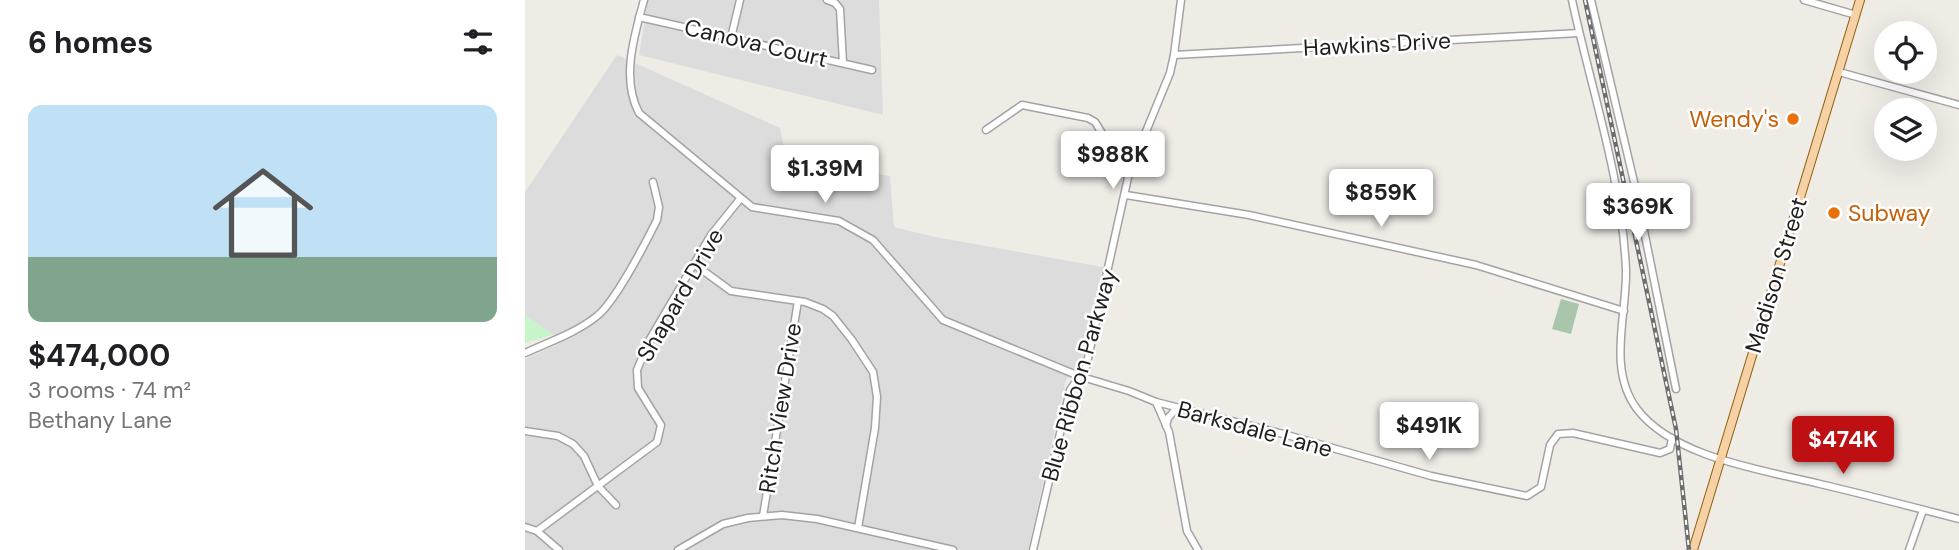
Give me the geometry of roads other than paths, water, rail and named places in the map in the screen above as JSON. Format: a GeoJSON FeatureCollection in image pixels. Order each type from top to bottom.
{"type":"FeatureCollection","features":[{"type":"Feature","properties":{"kind":"main road","name":"Madison Street"},"geometry":{"type":"LineString","coordinates":[[1693,550],[1860,0]]}},
{"type":"Feature","properties":{"kind":"street"},"geometry":{"type":"LineString","coordinates":[[644,0],[635,36],[631,79],[631,92],[639,113],[740,199]]}},
{"type":"Feature","properties":{"kind":"street"},"geometry":{"type":"LineString","coordinates":[[731,38],[740,0]]}},
{"type":"Feature","properties":{"kind":"street"},"geometry":{"type":"LineString","coordinates":[[827,0],[841,9],[843,63]]}},
{"type":"Feature","properties":{"kind":"street","name":"Blue Ribbon Parkway"},"geometry":{"type":"LineString","coordinates":[[1033,550],[1070,390],[1086,367],[1129,173],[1170,73],[1181,0]]}},
{"type":"Feature","properties":{"kind":"street"},"geometry":{"type":"LineString","coordinates":[[1572,0],[1619,200],[1625,238],[1626,275],[1621,361],[1626,390],[1637,409],[1672,438],[1721,459],[1959,519]]}},
{"type":"Feature","properties":{"kind":"street"},"geometry":{"type":"LineString","coordinates":[[1591,0],[1636,186],[1676,389]]}},
{"type":"Feature","properties":{"kind":"street"},"geometry":{"type":"LineString","coordinates":[[1804,0],[1856,15]]}},
{"type":"Feature","properties":{"kind":"street","name":"Canova Court"},"geometry":{"type":"LineString","coordinates":[[639,17],[872,70]]}},
{"type":"Feature","properties":{"kind":"street","name":"Hawkins Drive"},"geometry":{"type":"LineString","coordinates":[[1174,55],[1579,33]]}},
{"type":"Feature","properties":{"kind":"street"},"geometry":{"type":"LineString","coordinates":[[1839,72],[1959,105]]}},
{"type":"Feature","properties":{"kind":"street"},"geometry":{"type":"LineString","coordinates":[[986,130],[1022,105],[1089,118],[1095,122],[1129,173]]}},
{"type":"Feature","properties":{"kind":"street"},"geometry":{"type":"LineString","coordinates":[[525,353],[557,340],[601,313],[657,220],[659,207],[653,182]]}},
{"type":"Feature","properties":{"kind":"street"},"geometry":{"type":"LineString","coordinates":[[1126,195],[1249,215],[1476,264],[1624,311]]}},
{"type":"Feature","properties":{"kind":"street","name":"Shapard Drive"},"geometry":{"type":"LineString","coordinates":[[598,486],[652,447],[660,435],[661,425],[638,387],[637,370],[650,339],[711,235],[740,199]]}},
{"type":"Feature","properties":{"kind":"street","name":"Barksdale Lane"},"geometry":{"type":"LineString","coordinates":[[740,199],[751,207],[839,221],[873,240],[943,320],[1079,376],[1156,402],[1287,435],[1382,464],[1527,496],[1541,487],[1550,444],[1558,434],[1564,432],[1660,453],[1669,449],[1672,438]]}},
{"type":"Feature","properties":{"kind":"street"},"geometry":{"type":"LineString","coordinates":[[694,264],[731,291],[813,304],[833,316],[873,372],[877,397],[875,428],[858,528]]}},
{"type":"Feature","properties":{"kind":"street","name":"Ritch View Drive"},"geometry":{"type":"LineString","coordinates":[[764,516],[797,301]]}},
{"type":"Feature","properties":{"kind":"street"},"geometry":{"type":"LineString","coordinates":[[1156,402],[1166,426],[1187,531],[1198,550]]}},
{"type":"Feature","properties":{"kind":"street"},"geometry":{"type":"LineString","coordinates":[[1166,426],[1168,418],[1177,408]]}},
{"type":"Feature","properties":{"kind":"street"},"geometry":{"type":"LineString","coordinates":[[525,431],[565,438],[584,456],[598,486],[616,505]]}},
{"type":"Feature","properties":{"kind":"street"},"geometry":{"type":"LineString","coordinates":[[537,531],[598,486]]}},
{"type":"Feature","properties":{"kind":"street"},"geometry":{"type":"LineString","coordinates":[[1909,550],[1923,510]]}},
{"type":"Feature","properties":{"kind":"street"},"geometry":{"type":"LineString","coordinates":[[678,550],[723,524],[782,515],[817,519],[953,550]]}},
{"type":"Feature","properties":{"kind":"street"},"geometry":{"type":"LineString","coordinates":[[525,527],[537,531],[559,550]]}},
{"type":"Feature","properties":{"kind":"railway"},"geometry":{"type":"LineString","coordinates":[[1585,0],[1676,429],[1689,550]]}},
{"type":"Feature","properties":{"kind":"place","name":"Wendy's"},"geometry":{"type":"Point","coordinates":[1793,119]}},
{"type":"Feature","properties":{"kind":"place","name":"Subway"},"geometry":{"type":"Point","coordinates":[1834,213]}}]}
